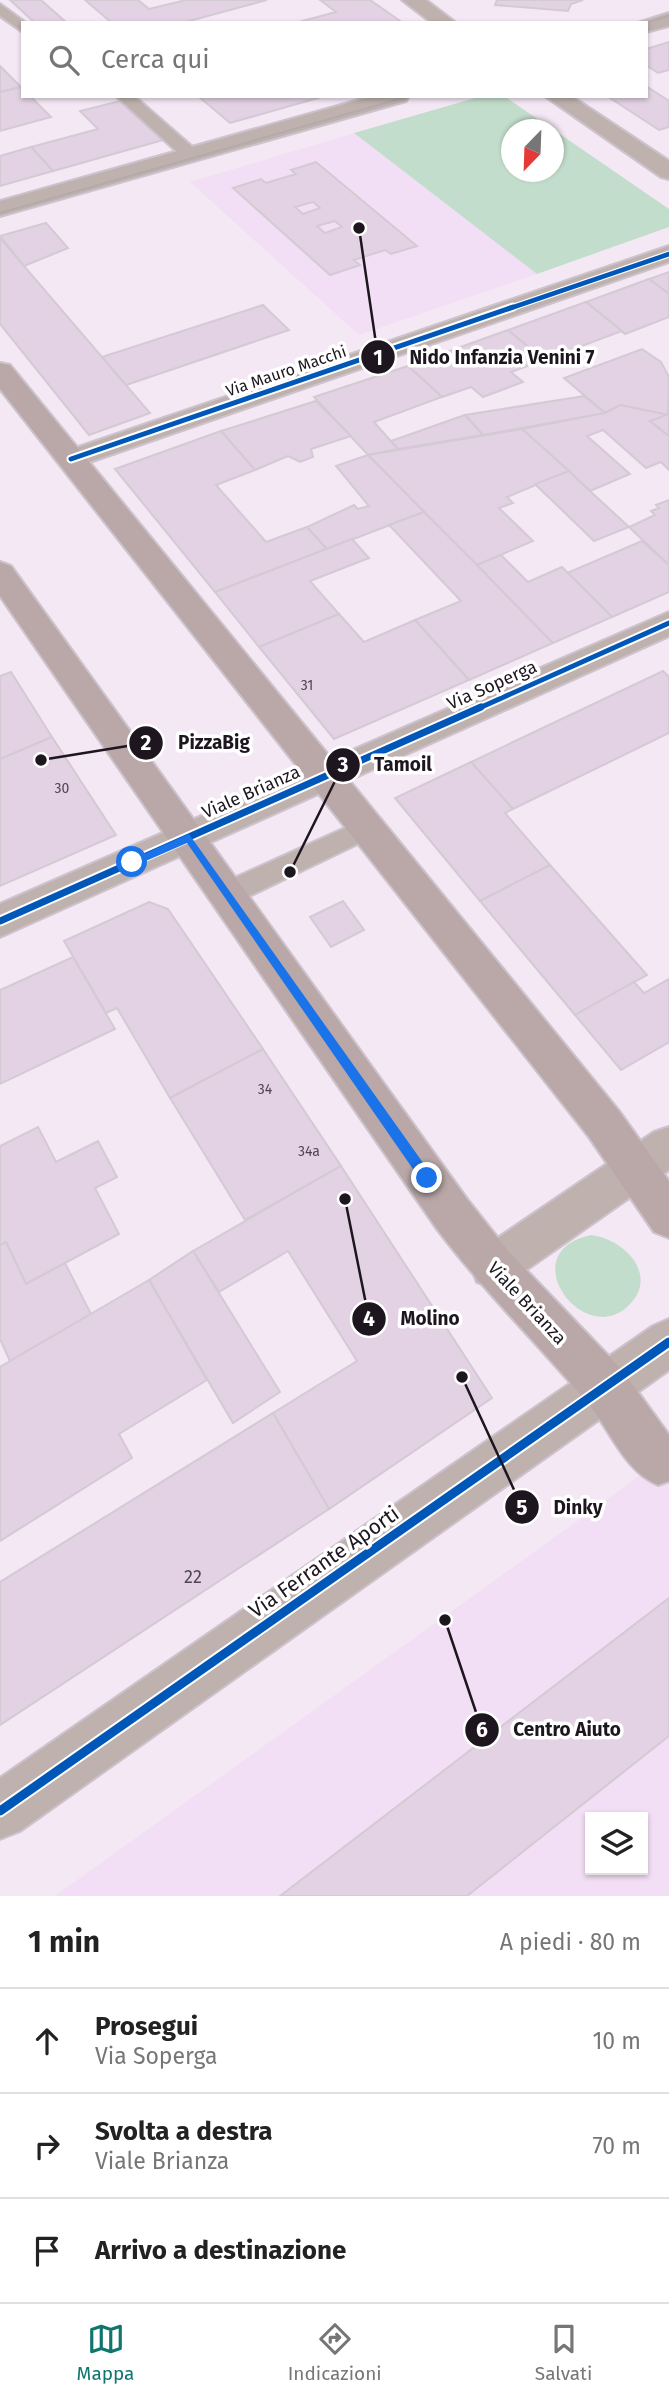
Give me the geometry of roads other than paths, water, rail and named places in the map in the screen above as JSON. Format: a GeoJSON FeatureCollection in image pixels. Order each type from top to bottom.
{"type":"FeatureCollection","features":[{"type":"Feature","properties":{"kind":"main road","name":"Viale Brianza"},"geometry":{"type":"LineString","coordinates":[[0,371],[604,1124],[652,1157],[669,1217]]}},
{"type":"Feature","properties":{"kind":"main road","name":"Viale Brianza"},"geometry":{"type":"LineString","coordinates":[[0,573],[452,1214],[493,1267],[605,1387],[658,1461]]}},
{"type":"Feature","properties":{"kind":"street"},"geometry":{"type":"LineString","coordinates":[[412,0],[443,21]]}},
{"type":"Feature","properties":{"kind":"street"},"geometry":{"type":"LineString","coordinates":[[648,25],[669,19]]}},
{"type":"Feature","properties":{"kind":"street"},"geometry":{"type":"LineString","coordinates":[[0,209],[391,98]]}},
{"type":"Feature","properties":{"kind":"street"},"geometry":{"type":"LineString","coordinates":[[559,98],[669,172]]}},
{"type":"Feature","properties":{"kind":"street"},"geometry":{"type":"LineString","coordinates":[[0,192],[74,174],[141,169]]}},
{"type":"Feature","properties":{"kind":"street","name":"Via Mauro Macchi"},"geometry":{"type":"LineString","coordinates":[[71,459],[669,254]]}},
{"type":"Feature","properties":{"kind":"street","name":"Via Soperga"},"geometry":{"type":"LineString","coordinates":[[327,776],[669,623]]}},
{"type":"Feature","properties":{"kind":"street","name":"Viale Brianza"},"geometry":{"type":"LineString","coordinates":[[189,838],[327,776]]}},
{"type":"Feature","properties":{"kind":"street"},"geometry":{"type":"LineString","coordinates":[[0,921],[189,838]]}},
{"type":"Feature","properties":{"kind":"street"},"geometry":{"type":"LineString","coordinates":[[493,1267],[652,1157]]}},
{"type":"Feature","properties":{"kind":"street","name":"Via Ferrante Aporti"},"geometry":{"type":"LineString","coordinates":[[0,1811],[669,1342]]}},
{"type":"Feature","properties":{"kind":"lane"},"geometry":{"type":"LineString","coordinates":[[0,8],[21,26]]}},
{"type":"Feature","properties":{"kind":"lane"},"geometry":{"type":"LineString","coordinates":[[126,98],[191,155]]}},
{"type":"Feature","properties":{"kind":"lane"},"geometry":{"type":"LineString","coordinates":[[227,894],[367,828]]}},
{"type":"Feature","properties":{"kind":"tram line"},"geometry":{"type":"LineString","coordinates":[[648,22],[669,16]]}},
{"type":"Feature","properties":{"kind":"tram line"},"geometry":{"type":"LineString","coordinates":[[0,213],[403,98]]}},
{"type":"Feature","properties":{"kind":"place","name":"Nido Infanzia Venini 7"},"geometry":{"type":"Point","coordinates":[359,228]}},
{"type":"Feature","properties":{"kind":"place","name":"PizzaBig"},"geometry":{"type":"Point","coordinates":[41,760]}},
{"type":"Feature","properties":{"kind":"place","name":"Tamoil"},"geometry":{"type":"Point","coordinates":[290,872]}},
{"type":"Feature","properties":{"kind":"place","name":"Molino"},"geometry":{"type":"Point","coordinates":[345,1199]}},
{"type":"Feature","properties":{"kind":"place","name":"Dinky"},"geometry":{"type":"Point","coordinates":[462,1377]}},
{"type":"Feature","properties":{"kind":"place","name":"Centro Aiuto"},"geometry":{"type":"Point","coordinates":[445,1620]}}]}
